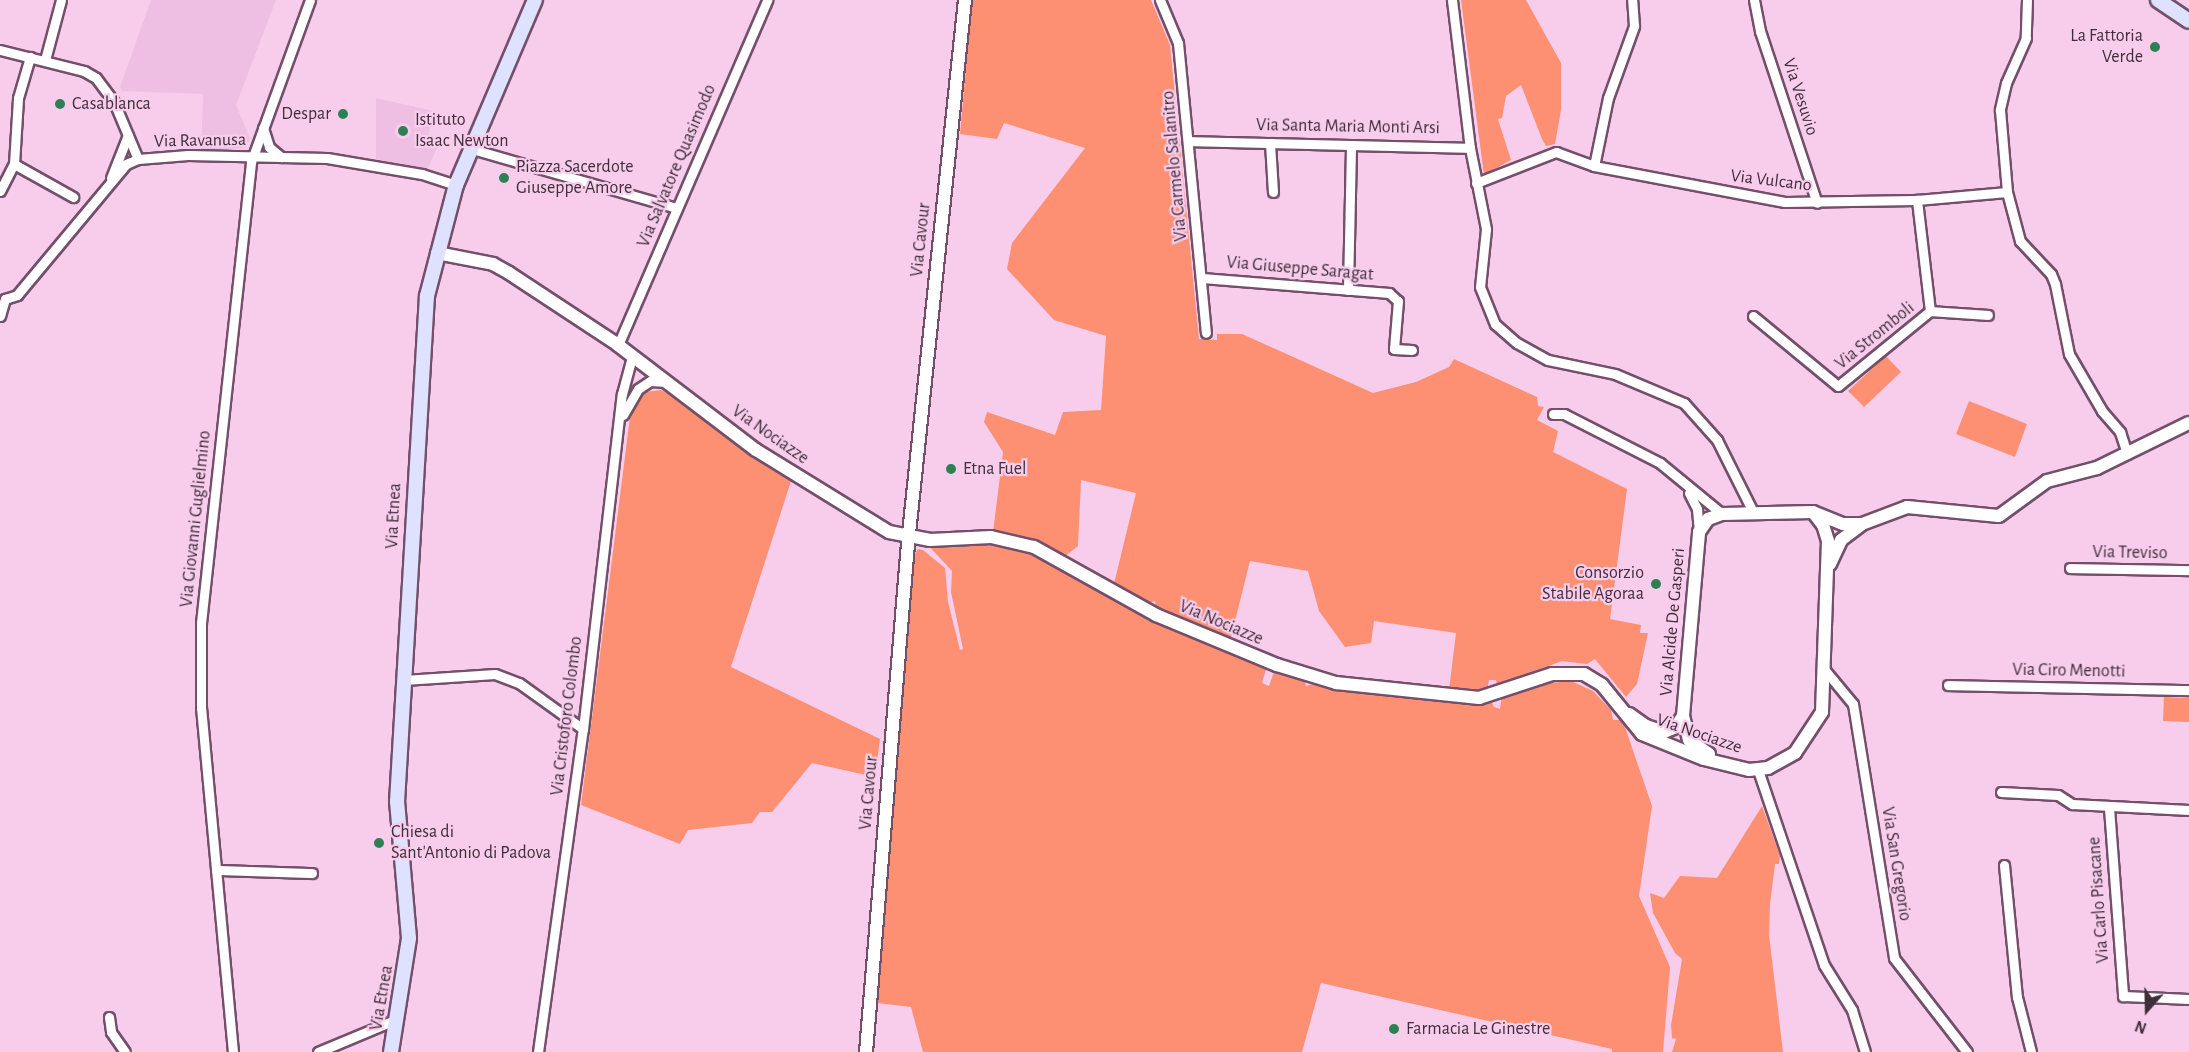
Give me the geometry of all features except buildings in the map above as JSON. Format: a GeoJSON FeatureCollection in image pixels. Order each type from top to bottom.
{"type":"FeatureCollection","features":[{"type":"Feature","properties":{"kind":"main road","name":"Via Etnea"},"geometry":{"type":"LineString","coordinates":[[391,1052],[410,938],[397,802],[425,308],[437,253],[456,185],[535,0]]}},
{"type":"Feature","properties":{"kind":"main road"},"geometry":{"type":"LineString","coordinates":[[2158,0],[2189,21]]}},
{"type":"Feature","properties":{"kind":"street"},"geometry":{"type":"LineString","coordinates":[[45,60],[61,0]]}},
{"type":"Feature","properties":{"kind":"street","name":"Via Giovanni Guglielmino"},"geometry":{"type":"LineString","coordinates":[[233,1052],[201,708],[200,642],[253,157],[262,126],[310,0]]}},
{"type":"Feature","properties":{"kind":"street","name":"Via Salvatore Quasimodo"},"geometry":{"type":"LineString","coordinates":[[618,345],[767,0]]}},
{"type":"Feature","properties":{"kind":"street","name":"Via Carmelo Salanitro"},"geometry":{"type":"LineString","coordinates":[[1160,0],[1178,43],[1206,333]]}},
{"type":"Feature","properties":{"kind":"street"},"geometry":{"type":"LineString","coordinates":[[1452,0],[1470,148],[1486,230],[1480,287],[1495,324],[1517,344],[1542,357],[1615,374],[1684,403],[1717,440],[1753,512]]}},
{"type":"Feature","properties":{"kind":"street"},"geometry":{"type":"LineString","coordinates":[[1594,166],[1608,98],[1634,26],[1632,0]]}},
{"type":"Feature","properties":{"kind":"street","name":"Via Vesuvio"},"geometry":{"type":"LineString","coordinates":[[1754,0],[1760,31],[1817,203]]}},
{"type":"Feature","properties":{"kind":"street"},"geometry":{"type":"LineString","coordinates":[[2027,0],[2026,38],[2006,84],[2000,110],[2007,192],[2020,241],[2051,274],[2055,284],[2068,354],[2102,411],[2120,432],[2127,454]]}},
{"type":"Feature","properties":{"kind":"street","name":"Via Cavour"},"geometry":{"type":"LineString","coordinates":[[866,1052],[909,538],[904,530],[915,479],[964,2]]}},
{"type":"Feature","properties":{"kind":"street"},"geometry":{"type":"LineString","coordinates":[[0,50],[84,70],[96,78],[114,102],[138,159]]}},
{"type":"Feature","properties":{"kind":"street"},"geometry":{"type":"LineString","coordinates":[[0,191],[14,164],[18,98],[30,57]]}},
{"type":"Feature","properties":{"kind":"street"},"geometry":{"type":"LineString","coordinates":[[262,126],[266,142],[281,158]]}},
{"type":"Feature","properties":{"kind":"street"},"geometry":{"type":"LineString","coordinates":[[108,187],[128,135]]}},
{"type":"Feature","properties":{"kind":"street","name":"Via Santa Maria Monti Arsi"},"geometry":{"type":"LineString","coordinates":[[1189,141],[1470,148]]}},
{"type":"Feature","properties":{"kind":"street"},"geometry":{"type":"LineString","coordinates":[[1270,143],[1273,192]]}},
{"type":"Feature","properties":{"kind":"street"},"geometry":{"type":"LineString","coordinates":[[1348,290],[1351,145]]}},
{"type":"Feature","properties":{"kind":"street"},"geometry":{"type":"LineString","coordinates":[[472,149],[676,208]]}},
{"type":"Feature","properties":{"kind":"street","name":"Via Vulcano"},"geometry":{"type":"LineString","coordinates":[[1476,183],[1512,166],[1539,160],[1556,152],[1594,166],[1785,202],[1917,200],[2007,192]]}},
{"type":"Feature","properties":{"kind":"street","name":"Via Ravanusa"},"geometry":{"type":"LineString","coordinates":[[2,298],[17,295],[126,164],[138,159],[188,155],[327,158],[371,165],[456,185]]}},
{"type":"Feature","properties":{"kind":"street"},"geometry":{"type":"LineString","coordinates":[[14,164],[73,197]]}},
{"type":"Feature","properties":{"kind":"street","name":"Via Stromboli"},"geometry":{"type":"LineString","coordinates":[[1753,316],[1838,387],[1930,311],[1917,200]]}},
{"type":"Feature","properties":{"kind":"street","name":"Via Nociazze"},"geometry":{"type":"LineString","coordinates":[[437,253],[493,264],[618,345],[650,375],[668,382],[756,450],[844,508],[889,532],[909,538],[991,537],[1023,543],[1156,615],[1277,665],[1336,683],[1479,698],[1521,682],[1575,672],[1594,678],[1623,710],[1634,728],[1648,738],[1704,759],[1758,770],[1789,758],[1806,742],[1822,712],[1829,566],[1825,531],[1813,512]]}},
{"type":"Feature","properties":{"kind":"street","name":"Via Giuseppe Saragat"},"geometry":{"type":"LineString","coordinates":[[1202,278],[1395,296],[1398,301],[1394,349],[1412,350]]}},
{"type":"Feature","properties":{"kind":"street"},"geometry":{"type":"LineString","coordinates":[[0,316],[2,298]]}},
{"type":"Feature","properties":{"kind":"street"},"geometry":{"type":"LineString","coordinates":[[1930,311],[1988,315]]}},
{"type":"Feature","properties":{"kind":"street","name":"Via Cristoforo Colombo"},"geometry":{"type":"LineString","coordinates":[[538,1052],[583,729],[621,420],[622,394],[632,356]]}},
{"type":"Feature","properties":{"kind":"street"},"geometry":{"type":"LineString","coordinates":[[621,420],[638,390],[650,375]]}},
{"type":"Feature","properties":{"kind":"street"},"geometry":{"type":"LineString","coordinates":[[1553,414],[1564,414],[1584,423],[1660,464],[1722,514]]}},
{"type":"Feature","properties":{"kind":"street"},"geometry":{"type":"LineString","coordinates":[[1829,566],[1841,540],[1862,524],[1907,507],[1999,516],[2048,481],[2086,473],[2189,423]]}},
{"type":"Feature","properties":{"kind":"street"},"geometry":{"type":"LineString","coordinates":[[1681,481],[1697,509],[1699,532]]}},
{"type":"Feature","properties":{"kind":"street"},"geometry":{"type":"LineString","coordinates":[[1699,532],[1708,519],[1722,514],[1753,512],[1813,512],[1838,522],[1862,524]]}},
{"type":"Feature","properties":{"kind":"street","name":"Via Alcide De Gasperi"},"geometry":{"type":"LineString","coordinates":[[1683,716],[1699,532]]}},
{"type":"Feature","properties":{"kind":"street","name":"Via Treviso"},"geometry":{"type":"LineString","coordinates":[[2070,568],[2189,570]]}},
{"type":"Feature","properties":{"kind":"street","name":"Via San Gregorio"},"geometry":{"type":"LineString","coordinates":[[1824,669],[1853,704],[1894,958],[1967,1052]]}},
{"type":"Feature","properties":{"kind":"street"},"geometry":{"type":"LineString","coordinates":[[404,680],[495,675],[519,683],[583,729]]}},
{"type":"Feature","properties":{"kind":"street","name":"Via Ciro Menotti"},"geometry":{"type":"LineString","coordinates":[[1948,685],[2189,690]]}},
{"type":"Feature","properties":{"kind":"street"},"geometry":{"type":"LineString","coordinates":[[1623,710],[1646,726],[1664,732],[1676,727],[1683,716]]}},
{"type":"Feature","properties":{"kind":"street"},"geometry":{"type":"LineString","coordinates":[[1683,716],[1689,740],[1722,762]]}},
{"type":"Feature","properties":{"kind":"street"},"geometry":{"type":"LineString","coordinates":[[1758,770],[1824,965],[1852,1010],[1864,1052]]}},
{"type":"Feature","properties":{"kind":"street"},"geometry":{"type":"LineString","coordinates":[[2001,792],[2058,795],[2072,804],[2109,808],[2189,810]]}},
{"type":"Feature","properties":{"kind":"street","name":"Via Carlo Pisacane"},"geometry":{"type":"LineString","coordinates":[[2109,808],[2123,996],[2189,999]]}},
{"type":"Feature","properties":{"kind":"street"},"geometry":{"type":"LineString","coordinates":[[2004,865],[2016,998],[2031,1052]]}},
{"type":"Feature","properties":{"kind":"street"},"geometry":{"type":"LineString","coordinates":[[216,870],[312,873]]}},
{"type":"Feature","properties":{"kind":"street"},"geometry":{"type":"LineString","coordinates":[[109,1017],[111,1032],[125,1052]]}},
{"type":"Feature","properties":{"kind":"street"},"geometry":{"type":"LineString","coordinates":[[318,1052],[397,1019]]}},
{"type":"Feature","properties":{"kind":"shaded area"},"geometry":{"type":"Polygon","coordinates":[[[151,0],[276,0],[236,105],[250,138],[245,148],[201,151],[203,94],[122,91],[120,87],[151,0]]]}},
{"type":"Feature","properties":{"kind":"shaded area"},"geometry":{"type":"Polygon","coordinates":[[[972,0],[1151,0],[1170,45],[1199,339],[1217,340],[1217,334],[1242,334],[1373,393],[1416,382],[1449,367],[1454,359],[1537,397],[1538,406],[1544,407],[1537,420],[1558,431],[1553,452],[1627,489],[1610,619],[1641,625],[1640,633],[1648,633],[1637,684],[1626,697],[1595,659],[1587,664],[1562,661],[1497,685],[1496,680],[1489,680],[1487,691],[1479,694],[1449,690],[1456,633],[1374,621],[1371,643],[1345,647],[1319,611],[1308,571],[1250,561],[1230,641],[1156,609],[1155,601],[1145,604],[1113,588],[1136,493],[1081,480],[1078,546],[1063,558],[1031,540],[993,532],[1003,452],[984,422],[987,412],[1055,435],[1063,412],[1101,410],[1106,336],[1054,320],[1007,269],[1012,243],[1085,148],[1004,123],[997,139],[960,134],[972,0]]]}},
{"type":"Feature","properties":{"kind":"shaded area"},"geometry":{"type":"Polygon","coordinates":[[[1461,0],[1526,0],[1561,63],[1561,110],[1555,144],[1546,146],[1521,85],[1506,96],[1502,118],[1498,119],[1511,160],[1484,175],[1461,0]]]}},
{"type":"Feature","properties":{"kind":"shaded area","name":"Istituto Isaac Newton"},"geometry":{"type":"Polygon","coordinates":[[[376,98],[434,111],[428,137],[441,140],[426,172],[376,159],[376,98]]]}},
{"type":"Feature","properties":{"kind":"shaded area"},"geometry":{"type":"Polygon","coordinates":[[[1886,356],[1901,372],[1864,407],[1848,391],[1886,356]]]}},
{"type":"Feature","properties":{"kind":"shaded area"},"geometry":{"type":"Polygon","coordinates":[[[661,390],[690,405],[792,478],[731,667],[880,739],[875,777],[812,763],[772,812],[760,812],[752,823],[688,830],[680,844],[581,805],[631,409],[645,392],[661,390]]]}},
{"type":"Feature","properties":{"kind":"shaded area"},"geometry":{"type":"Polygon","coordinates":[[[1969,401],[2027,424],[2015,457],[1956,434],[1969,401]]]}},
{"type":"Feature","properties":{"kind":"shaded area"},"geometry":{"type":"Polygon","coordinates":[[[987,541],[1034,551],[1116,600],[1267,666],[1262,683],[1269,686],[1275,669],[1304,678],[1306,686],[1317,683],[1358,692],[1490,699],[1494,707],[1500,709],[1502,695],[1537,684],[1571,681],[1593,691],[1611,710],[1613,720],[1620,720],[1625,727],[1652,806],[1639,896],[1670,967],[1663,1052],[1612,1052],[1612,1049],[1321,983],[1302,1052],[923,1052],[911,1007],[877,1003],[912,558],[918,549],[923,550],[945,568],[948,602],[960,650],[963,649],[951,592],[952,571],[927,544],[987,541]]]}},
{"type":"Feature","properties":{"kind":"shaded area"},"geometry":{"type":"Polygon","coordinates":[[[2164,697],[2189,698],[2189,722],[2163,721],[2164,697]]]}},
{"type":"Feature","properties":{"kind":"shaded area"},"geometry":{"type":"Polygon","coordinates":[[[1762,806],[1780,856],[1779,864],[1775,864],[1769,935],[1783,1052],[1672,1052],[1676,1039],[1672,1038],[1671,1025],[1682,959],[1675,953],[1653,913],[1650,893],[1664,898],[1680,876],[1717,878],[1762,806]]]}},
{"type":"Feature","properties":{"kind":"place","name":"La Fattoria Verde"},"geometry":{"type":"Point","coordinates":[2155,47]}},
{"type":"Feature","properties":{"kind":"place","name":"Casablanca"},"geometry":{"type":"Point","coordinates":[60,104]}},
{"type":"Feature","properties":{"kind":"place","name":"Despar"},"geometry":{"type":"Point","coordinates":[343,114]}},
{"type":"Feature","properties":{"kind":"place","name":"Istituto Isaac Newton"},"geometry":{"type":"Point","coordinates":[403,131]}},
{"type":"Feature","properties":{"kind":"place","name":"Piazza Sacerdote Giuseppe Amore"},"geometry":{"type":"Point","coordinates":[504,178]}},
{"type":"Feature","properties":{"kind":"place","name":"Etna Fuel"},"geometry":{"type":"Point","coordinates":[951,469]}},
{"type":"Feature","properties":{"kind":"place","name":"Consorzio Stabile Agoraa"},"geometry":{"type":"Point","coordinates":[1656,584]}},
{"type":"Feature","properties":{"kind":"place","name":"Chiesa di Sant'Antonio di Padova"},"geometry":{"type":"Point","coordinates":[379,843]}},
{"type":"Feature","properties":{"kind":"place","name":"Farmacia Le Ginestre"},"geometry":{"type":"Point","coordinates":[1394,1029]}}]}
